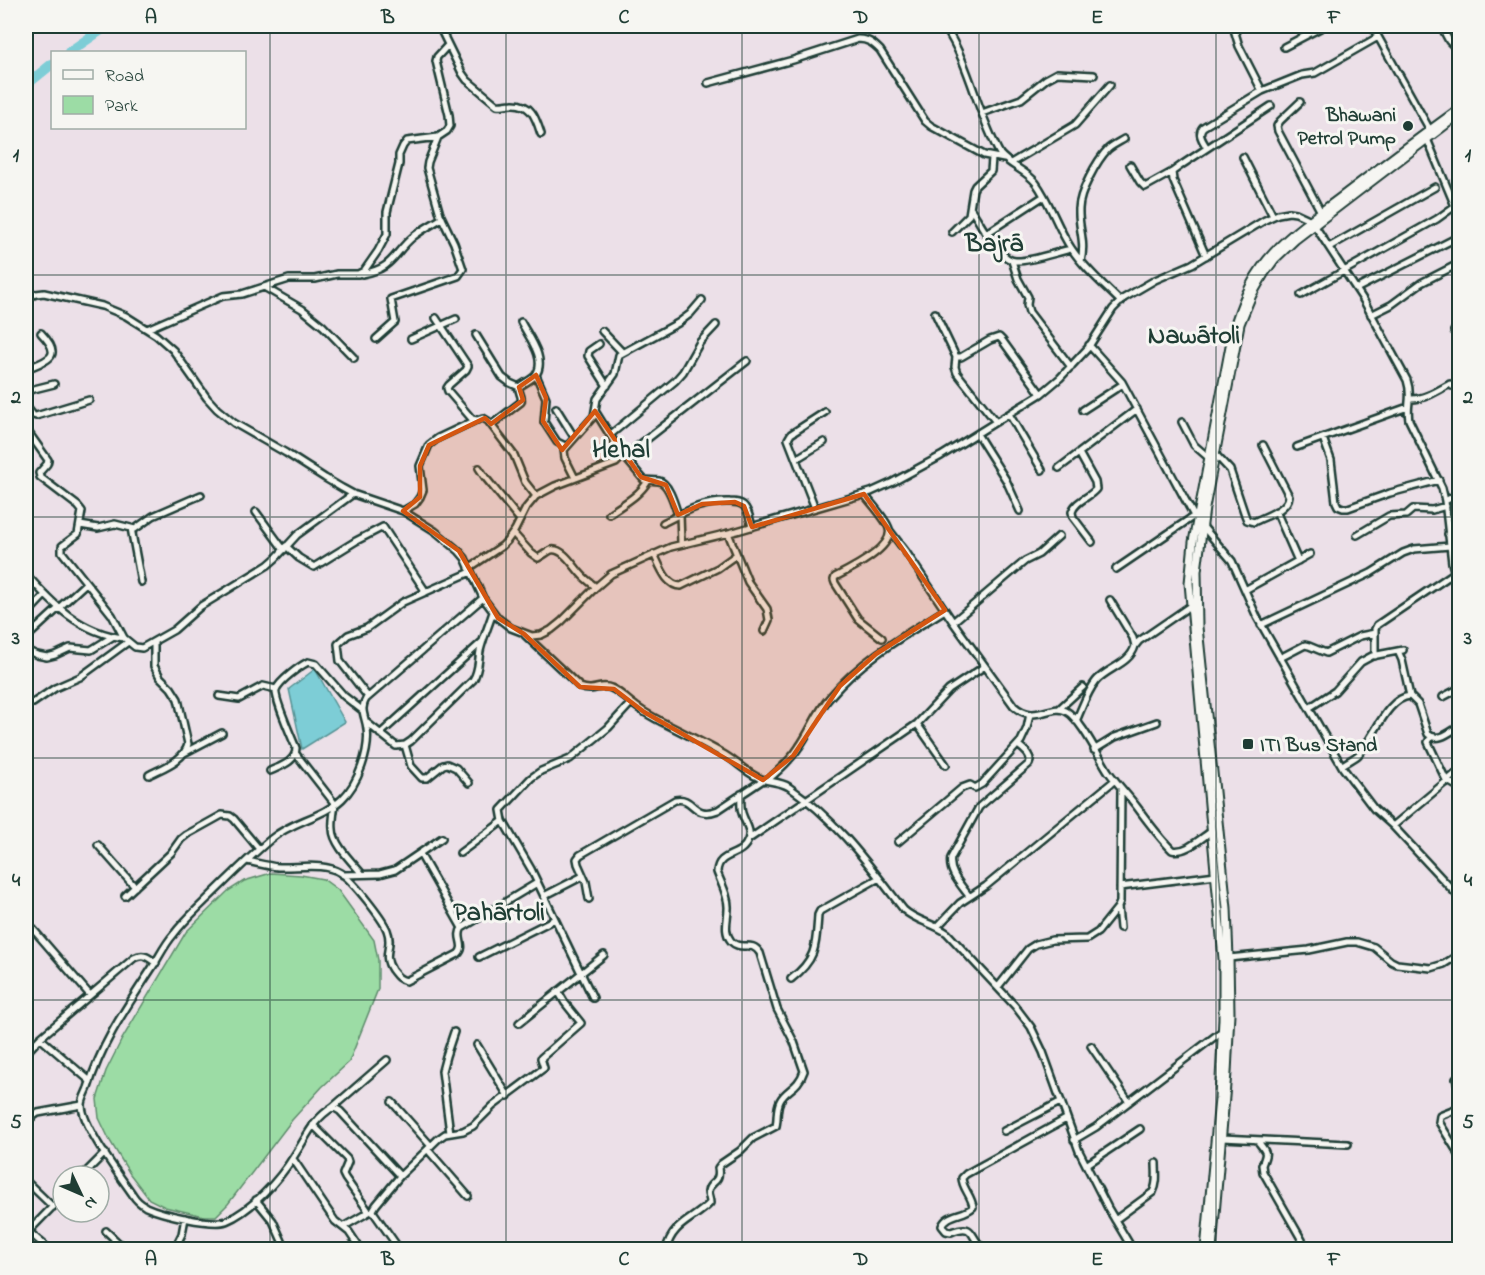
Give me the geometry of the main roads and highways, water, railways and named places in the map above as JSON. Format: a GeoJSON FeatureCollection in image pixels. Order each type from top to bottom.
{"type":"FeatureCollection","features":[{"type":"Feature","properties":{"kind":"water"},"geometry":{"type":"Polygon","coordinates":[[[315,669],[345,722],[302,749],[289,689],[315,669]]]}},
{"type":"Feature","properties":{"kind":"waterway"},"geometry":{"type":"LineString","coordinates":[[70,51],[107,26]]}},
{"type":"Feature","properties":{"kind":"waterway"},"geometry":{"type":"LineString","coordinates":[[26,85],[51,65]]}},
{"type":"Feature","properties":{"kind":"place","name":"Bhawani Petrol Pump"},"geometry":{"type":"Point","coordinates":[1408,126]}},
{"type":"Feature","properties":{"kind":"place","name":"ITI Bus Stand"},"geometry":{"type":"Point","coordinates":[1248,744]}},
{"type":"Feature","properties":{"kind":"district","name":"Bajrā"},"geometry":{"type":"Point","coordinates":[994,242]}},
{"type":"Feature","properties":{"kind":"district","name":"Nawātoli"},"geometry":{"type":"Point","coordinates":[1194,334]}},
{"type":"Feature","properties":{"kind":"district","name":"Hehal"},"geometry":{"type":"Point","coordinates":[621,448]}},
{"type":"Feature","properties":{"kind":"district","name":"Pahārtoli"},"geometry":{"type":"Point","coordinates":[499,911]}}]}
